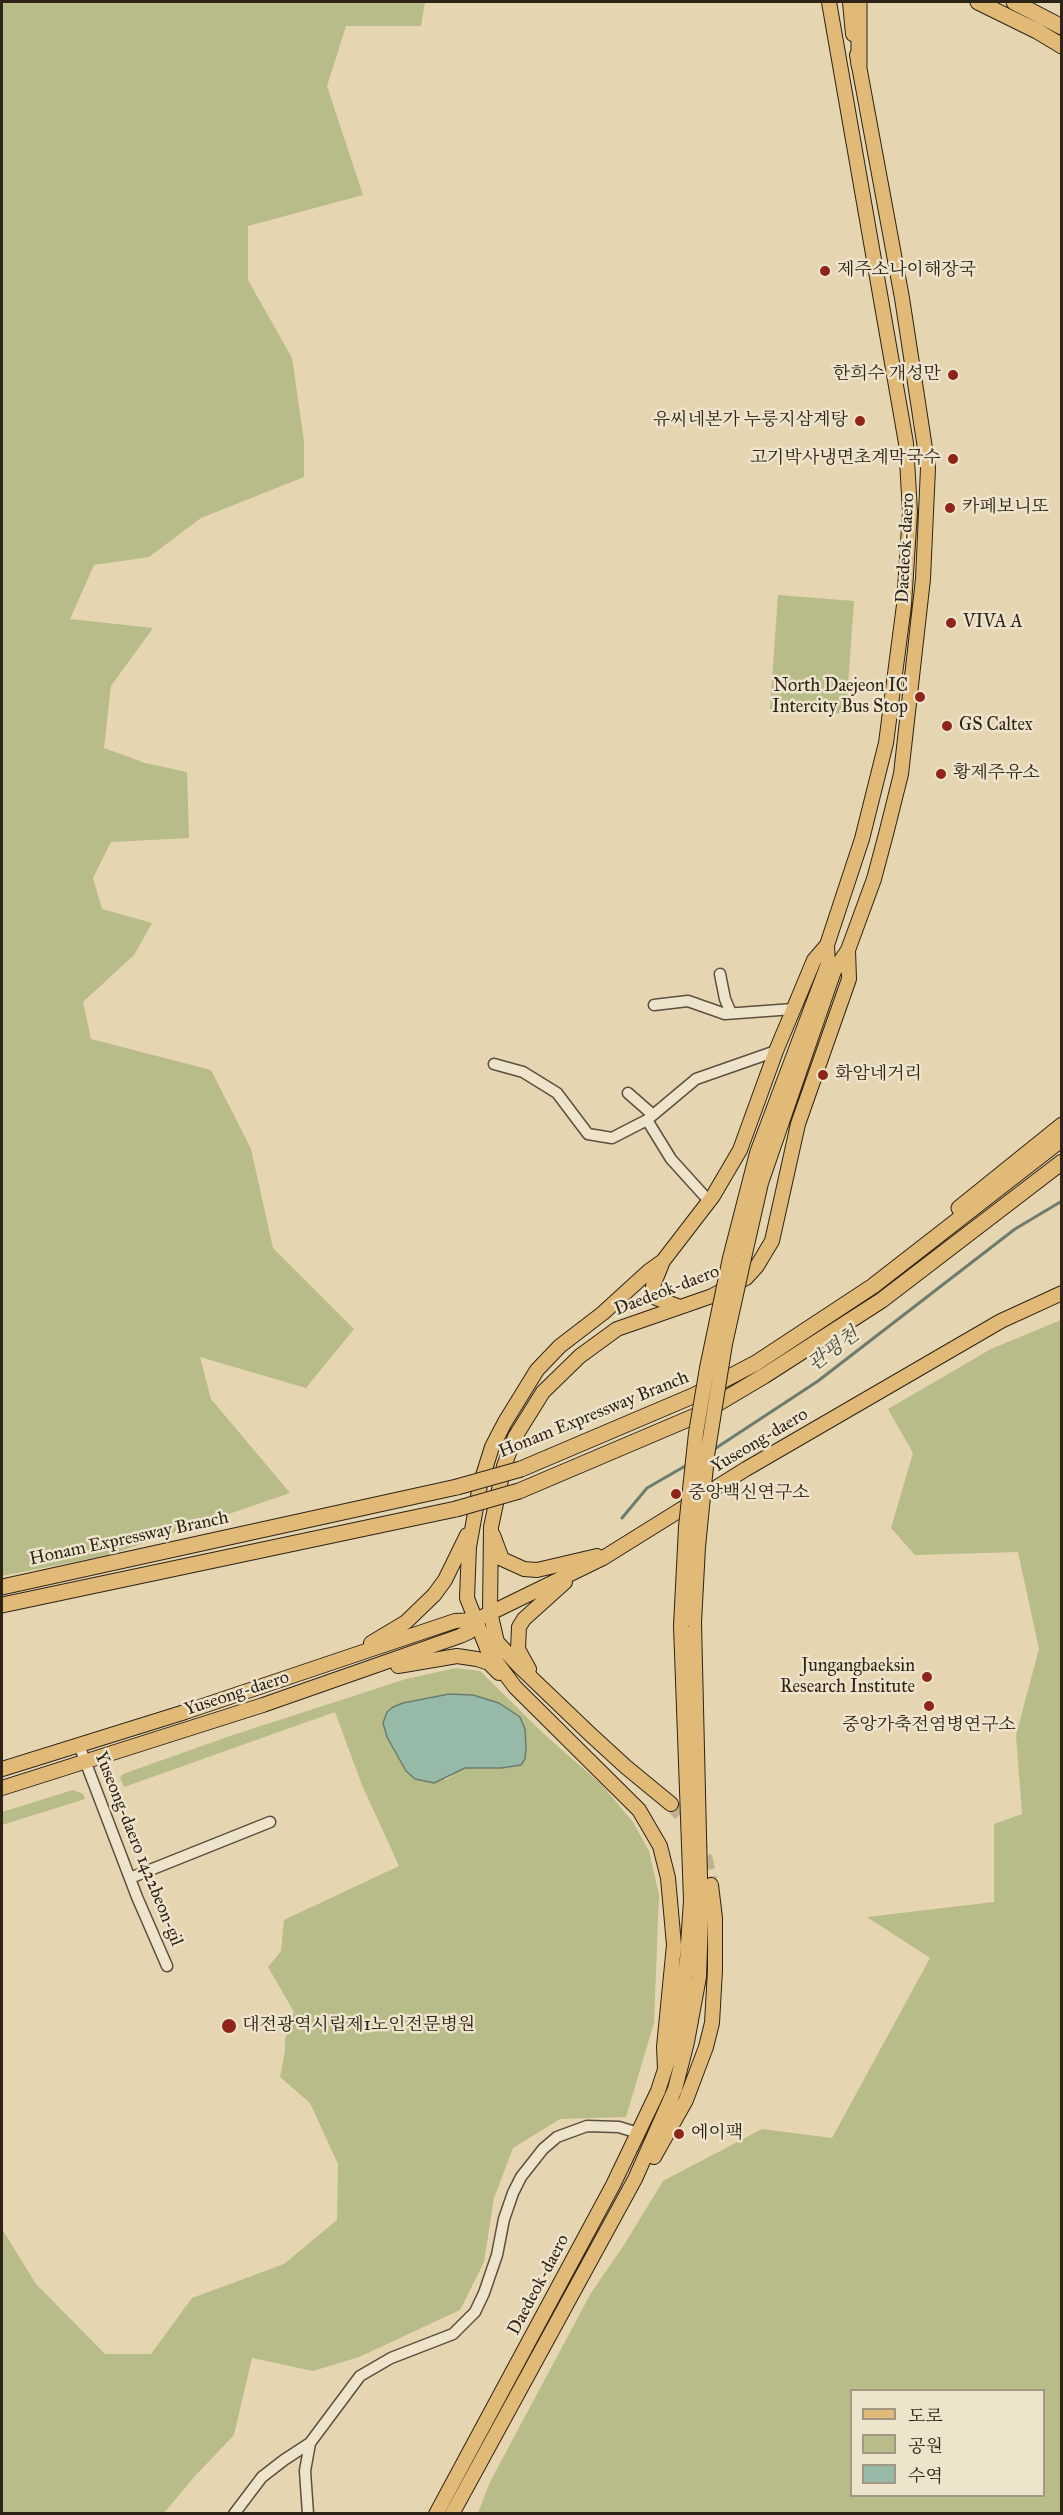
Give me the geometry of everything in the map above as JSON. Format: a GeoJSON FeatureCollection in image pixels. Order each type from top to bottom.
{"type":"FeatureCollection","features":[{"type":"Feature","properties":{"kind":"highway"},"geometry":{"type":"LineString","coordinates":[[859,2],[859,65]]}},
{"type":"Feature","properties":{"kind":"highway"},"geometry":{"type":"LineString","coordinates":[[978,2],[1062,46]]}},
{"type":"Feature","properties":{"kind":"highway"},"geometry":{"type":"LineString","coordinates":[[1014,2],[1062,27]]}},
{"type":"Feature","properties":{"kind":"highway"},"geometry":{"type":"LineString","coordinates":[[873,1287],[882,1269],[1062,1125]]}},
{"type":"Feature","properties":{"kind":"highway","name":"Honam Expressway Branch"},"geometry":{"type":"LineString","coordinates":[[2,1587],[458,1487],[521,1469],[695,1395],[756,1363],[873,1287],[1062,1139]]}},
{"type":"Feature","properties":{"kind":"highway","name":"Honam Expressway Branch"},"geometry":{"type":"LineString","coordinates":[[2,1605],[456,1509],[519,1491],[700,1414],[764,1376],[882,1300],[1062,1162]]}},
{"type":"Feature","properties":{"kind":"main road","name":"Daedeok-daero"},"geometry":{"type":"LineString","coordinates":[[737,1258],[758,1153],[828,964],[827,945],[862,839],[886,743],[904,605],[910,512],[906,443],[829,2]]}},
{"type":"Feature","properties":{"kind":"main road","name":"Daedeok-daero"},"geometry":{"type":"LineString","coordinates":[[737,1258],[834,971],[848,950],[874,879],[901,774],[923,579],[928,468],[908,332],[855,45],[850,2]]}},
{"type":"Feature","properties":{"kind":"main road","name":"Daedeok-daero"},"geometry":{"type":"LineString","coordinates":[[515,1687],[485,1646],[467,1598],[473,1522],[480,1485],[492,1447],[537,1371],[560,1346],[603,1313],[663,1261],[709,1201],[740,1150],[793,1009],[814,960],[827,945]]}},
{"type":"Feature","properties":{"kind":"main road","name":"Daedeok-daero"},"geometry":{"type":"LineString","coordinates":[[671,1804],[626,1767],[519,1666],[498,1642],[489,1612],[491,1527],[504,1466],[515,1437],[543,1392],[580,1356],[617,1329],[712,1296],[746,1278],[757,1266],[772,1241],[798,1124],[849,979],[848,950]]}},
{"type":"Feature","properties":{"kind":"main road"},"geometry":{"type":"LineString","coordinates":[[635,2179],[675,2089],[687,2042],[699,1977],[701,1847],[687,1624],[707,1456],[737,1258]]}},
{"type":"Feature","properties":{"kind":"main road"},"geometry":{"type":"LineString","coordinates":[[663,1261],[653,1286],[656,1298],[680,1307]]}},
{"type":"Feature","properties":{"kind":"main road","name":"Yuseong-daero"},"geometry":{"type":"LineString","coordinates":[[2,1788],[85,1763],[469,1632],[476,1620],[489,1612],[573,1574],[613,1552],[746,1469],[1001,1321],[1062,1293]]}},
{"type":"Feature","properties":{"kind":"main road"},"geometry":{"type":"LineString","coordinates":[[473,1522],[474,1549],[479,1556],[489,1549]]}},
{"type":"Feature","properties":{"kind":"main road"},"geometry":{"type":"LineString","coordinates":[[332,1663],[375,1641],[421,1610],[445,1580],[473,1522]]}},
{"type":"Feature","properties":{"kind":"main road"},"geometry":{"type":"LineString","coordinates":[[491,1527],[495,1545],[502,1559],[524,1569],[537,1570],[613,1552]]}},
{"type":"Feature","properties":{"kind":"main road"},"geometry":{"type":"LineString","coordinates":[[536,1681],[518,1649],[519,1627],[524,1618],[573,1574]]}},
{"type":"Feature","properties":{"kind":"main road","name":"Yuseong-daero"},"geometry":{"type":"LineString","coordinates":[[2,1769],[332,1663],[454,1621],[476,1620]]}},
{"type":"Feature","properties":{"kind":"main road","name":"Daedeok-daero"},"geometry":{"type":"LineString","coordinates":[[436,2514],[638,2133],[658,2091],[677,2032],[687,1960],[692,1900],[687,1624]]}},
{"type":"Feature","properties":{"kind":"main road"},"geometry":{"type":"LineString","coordinates":[[363,1670],[446,1657],[467,1656],[489,1663],[639,1810],[660,1846],[668,1878],[674,1945],[664,2047],[665,2069]]}},
{"type":"Feature","properties":{"kind":"main road"},"geometry":{"type":"LineString","coordinates":[[635,2179],[649,2165],[686,2100],[706,2047],[712,2023],[715,1970],[711,1885]]}},
{"type":"Feature","properties":{"kind":"main road","name":"Daedeok-daero"},"geometry":{"type":"LineString","coordinates":[[453,2514],[635,2179]]}},
{"type":"Feature","properties":{"kind":"street"},"geometry":{"type":"LineString","coordinates":[[720,974],[725,999],[731,1013]]}},
{"type":"Feature","properties":{"kind":"street"},"geometry":{"type":"LineString","coordinates":[[654,1005],[688,1001],[714,1011],[731,1013],[793,1009]]}},
{"type":"Feature","properties":{"kind":"street"},"geometry":{"type":"LineString","coordinates":[[494,1064],[524,1072],[557,1093],[588,1134],[612,1138],[650,1117],[696,1079],[776,1051]]}},
{"type":"Feature","properties":{"kind":"street"},"geometry":{"type":"LineString","coordinates":[[628,1093],[650,1117],[671,1159],[709,1201]]}},
{"type":"Feature","properties":{"kind":"street","name":"Yuseong-daero 1422beon-gil"},"geometry":{"type":"LineString","coordinates":[[79,1745],[130,1878],[167,1966]]}},
{"type":"Feature","properties":{"kind":"street"},"geometry":{"type":"LineString","coordinates":[[130,1878],[270,1822]]}},
{"type":"Feature","properties":{"kind":"street"},"geometry":{"type":"LineString","coordinates":[[234,2514],[262,2477],[310,2443],[360,2376],[391,2358],[453,2334],[475,2312],[497,2255],[504,2219],[513,2193],[521,2177],[543,2149],[557,2137],[587,2126],[619,2127],[638,2133]]}},
{"type":"Feature","properties":{"kind":"street"},"geometry":{"type":"LineString","coordinates":[[308,2514],[305,2470],[310,2443]]}},
{"type":"Feature","properties":{"kind":"green space"},"geometry":{"type":"Polygon","coordinates":[[[2,2],[425,2],[421,26],[346,26],[327,86],[363,195],[248,226],[248,280],[292,358],[304,441],[304,477],[201,518],[149,557],[94,565],[70,619],[153,628],[111,686],[104,748],[145,763],[187,772],[189,838],[111,842],[93,878],[102,909],[152,923],[134,955],[83,1002],[91,1039],[211,1070],[251,1149],[273,1248],[354,1329],[306,1388],[200,1357],[211,1399],[290,1493],[109,1555],[2,1576],[2,2]]]}},
{"type":"Feature","properties":{"kind":"green space"},"geometry":{"type":"Polygon","coordinates":[[[778,595],[854,601],[846,714],[770,709],[778,595]]]}},
{"type":"Feature","properties":{"kind":"green space"},"geometry":{"type":"Polygon","coordinates":[[[1061,1320],[1061,2513],[478,2513],[490,2482],[591,2293],[624,2245],[663,2181],[762,2129],[832,2138],[930,1958],[867,1917],[994,1902],[994,1824],[1022,1814],[1016,1735],[1039,1649],[1018,1552],[915,1555],[891,1528],[913,1453],[888,1409],[991,1349],[1061,1320]]]}},
{"type":"Feature","properties":{"kind":"green space"},"geometry":{"type":"Polygon","coordinates":[[[456,1668],[480,1671],[544,1734],[602,1785],[633,1822],[649,1851],[659,1895],[654,2023],[626,2117],[560,2119],[513,2148],[494,2198],[484,2262],[460,2310],[359,2357],[313,2371],[252,2358],[234,2435],[164,2513],[2,2513],[2,2229],[36,2284],[105,2354],[151,2354],[192,2298],[284,2264],[337,2220],[338,2164],[310,2103],[280,2077],[285,2039],[294,2012],[268,1967],[281,1951],[284,1920],[399,1866],[362,1785],[335,1712],[124,1787],[120,1778],[123,1774],[230,1736],[406,1679],[456,1668]],[[438,1698],[403,1703],[445,1780],[465,1768],[488,1767],[438,1698]]]}},
{"type":"Feature","properties":{"kind":"green space"},"geometry":{"type":"Polygon","coordinates":[[[73,1790],[83,1794],[85,1799],[2,1825],[2,1812],[73,1790]]]}},
{"type":"Feature","properties":{"kind":"water"},"geometry":{"type":"Polygon","coordinates":[[[449,1694],[473,1695],[499,1703],[520,1717],[525,1729],[526,1748],[525,1759],[521,1765],[501,1768],[465,1768],[434,1783],[415,1779],[406,1771],[387,1737],[383,1723],[387,1712],[403,1703],[449,1694]]]}},
{"type":"Feature","properties":{"kind":"waterway","name":"관평천"},"geometry":{"type":"LineString","coordinates":[[713,1450],[818,1381],[1015,1229],[1062,1201]]}},
{"type":"Feature","properties":{"kind":"waterway","name":"관평천"},"geometry":{"type":"LineString","coordinates":[[622,1518],[647,1488],[687,1465]]}},
{"type":"Feature","properties":{"kind":"tunnel"},"geometry":{"type":"LineString","coordinates":[[671,1804],[692,1828],[706,1860],[711,1885]]}},
{"type":"Feature","properties":{"kind":"place","name":"제주소나이해장국"},"geometry":{"type":"Point","coordinates":[825,271]}},
{"type":"Feature","properties":{"kind":"place","name":"한희수 개성만"},"geometry":{"type":"Point","coordinates":[953,375]}},
{"type":"Feature","properties":{"kind":"place","name":"유씨네본가 누룽지삼계탕"},"geometry":{"type":"Point","coordinates":[860,421]}},
{"type":"Feature","properties":{"kind":"place","name":"고기박사냉면초계막국수"},"geometry":{"type":"Point","coordinates":[953,459]}},
{"type":"Feature","properties":{"kind":"place","name":"카페보니또"},"geometry":{"type":"Point","coordinates":[950,508]}},
{"type":"Feature","properties":{"kind":"place","name":"VIVA A"},"geometry":{"type":"Point","coordinates":[951,623]}},
{"type":"Feature","properties":{"kind":"place","name":"North Daejeon IC Intercity Bus Stop"},"geometry":{"type":"Point","coordinates":[920,697]}},
{"type":"Feature","properties":{"kind":"place","name":"GS Caltex"},"geometry":{"type":"Point","coordinates":[947,726]}},
{"type":"Feature","properties":{"kind":"place","name":"황제주유소"},"geometry":{"type":"Point","coordinates":[941,774]}},
{"type":"Feature","properties":{"kind":"place","name":"화암네거리"},"geometry":{"type":"Point","coordinates":[823,1075]}},
{"type":"Feature","properties":{"kind":"place","name":"중앙백신연구소"},"geometry":{"type":"Point","coordinates":[676,1494]}},
{"type":"Feature","properties":{"kind":"place","name":"Jungangbaeksin Research Institute"},"geometry":{"type":"Point","coordinates":[927,1677]}},
{"type":"Feature","properties":{"kind":"place","name":"중앙가축전염병연구소"},"geometry":{"type":"Point","coordinates":[929,1706]}},
{"type":"Feature","properties":{"kind":"place","name":"대전광역시립제1노인전문병원"},"geometry":{"type":"Point","coordinates":[229,2026]}},
{"type":"Feature","properties":{"kind":"place","name":"에이팩"},"geometry":{"type":"Point","coordinates":[679,2134]}}]}
